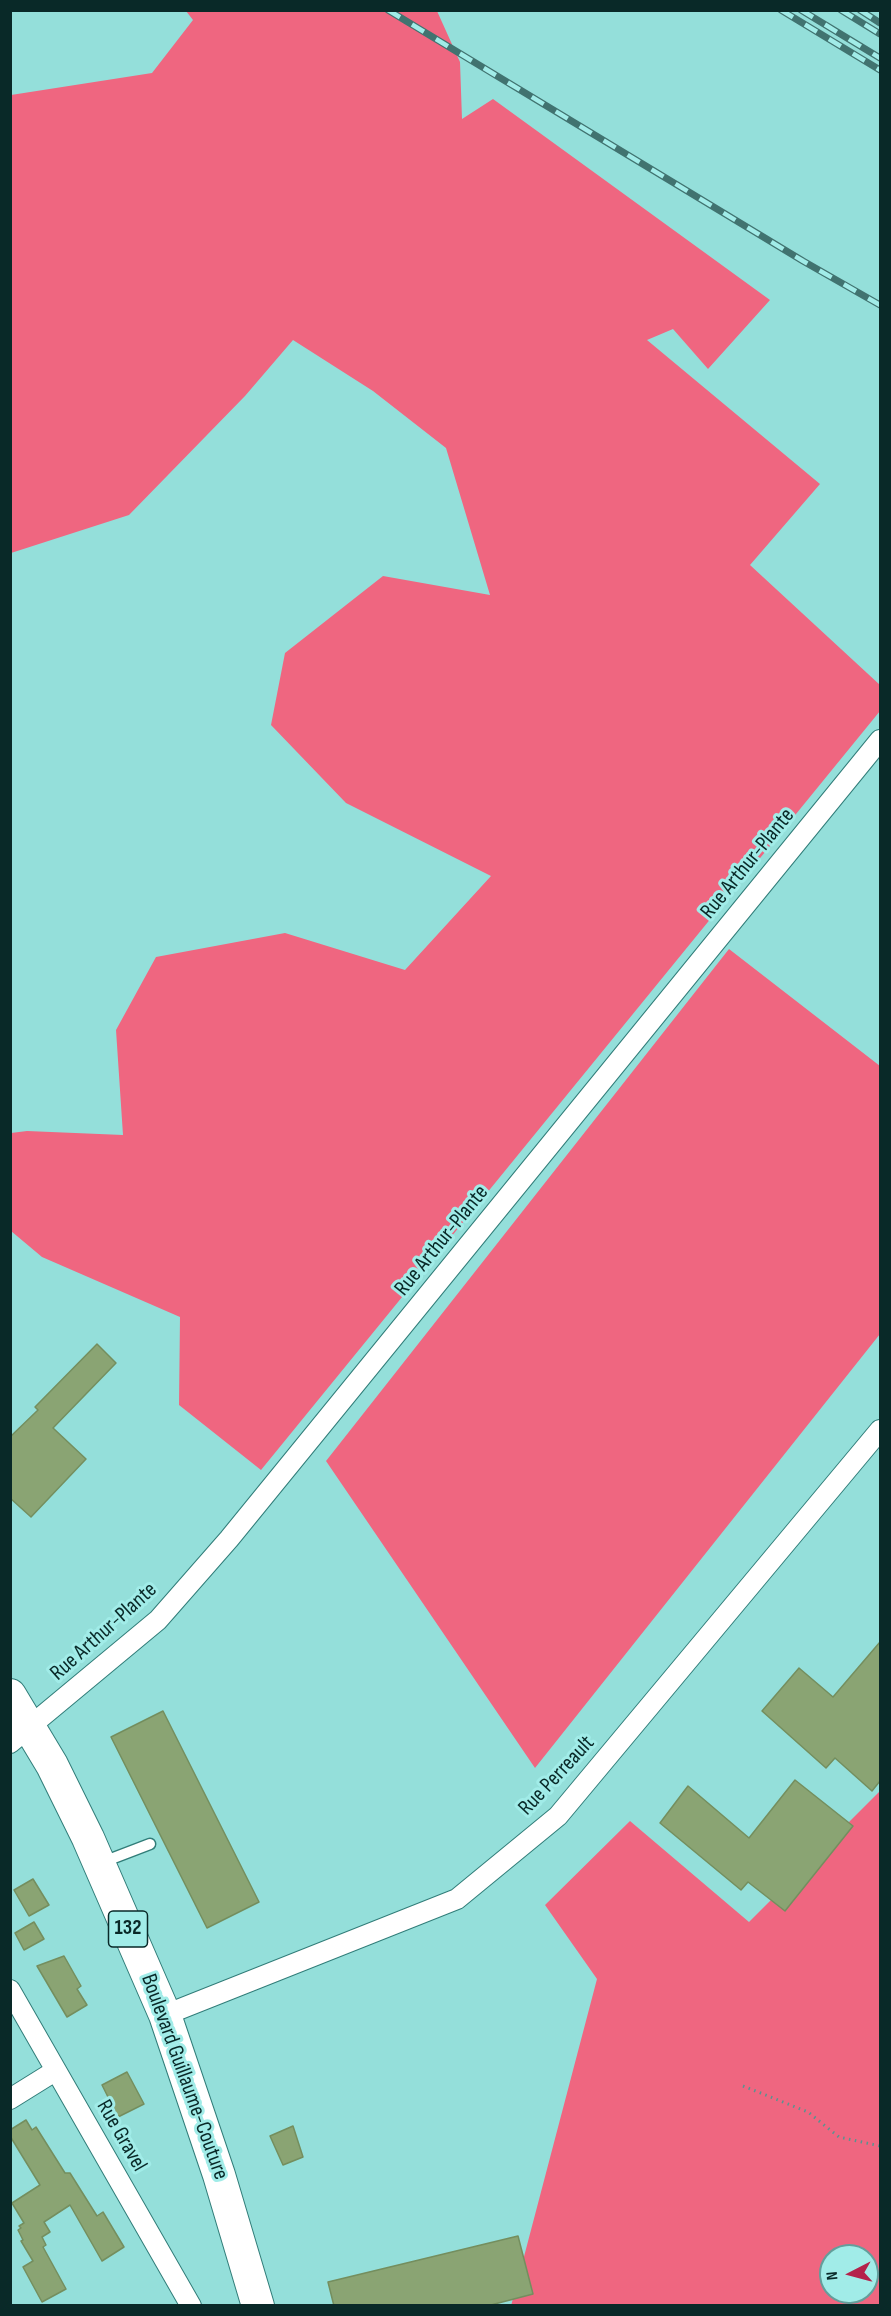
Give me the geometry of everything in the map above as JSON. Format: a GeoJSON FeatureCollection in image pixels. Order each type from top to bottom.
{"type":"FeatureCollection","features":[{"type":"Feature","properties":{"kind":"main road","name":"Boulevard Guillaume-Couture"},"geometry":{"type":"LineString","coordinates":[[10,1695],[21,1736],[52,1765],[100,1863],[165,2015],[219,2175],[258,2306]]}},
{"type":"Feature","properties":{"kind":"street","name":"Rue Arthur-Plante"},"geometry":{"type":"LineString","coordinates":[[21,1736],[158,1620],[229,1539],[880,740]]}},
{"type":"Feature","properties":{"kind":"street","name":"Rue Perreault"},"geometry":{"type":"LineString","coordinates":[[165,2015],[457,1899],[558,1816],[880,1430]]}},
{"type":"Feature","properties":{"kind":"street","name":"Rue Gravel"},"geometry":{"type":"LineString","coordinates":[[10,1990],[191,2306]]}},
{"type":"Feature","properties":{"kind":"street"},"geometry":{"type":"LineString","coordinates":[[10,2099],[55,2071]]}},
{"type":"Feature","properties":{"kind":"lane"},"geometry":{"type":"LineString","coordinates":[[100,1863],[150,1844]]}},
{"type":"Feature","properties":{"kind":"path"},"geometry":{"type":"LineString","coordinates":[[743,2086],[808,2112],[839,2137],[880,2146]]}},
{"type":"Feature","properties":{"kind":"shaded area"},"geometry":{"type":"Polygon","coordinates":[[[186,11],[437,11],[460,62],[462,119],[493,99],[770,300],[708,369],[673,329],[647,340],[820,484],[750,565],[880,685],[880,711],[261,1470],[179,1405],[180,1317],[42,1257],[11,1231],[11,1133],[27,1131],[123,1135],[116,1030],[156,957],[285,933],[405,970],[491,876],[346,803],[271,725],[285,653],[383,576],[490,595],[446,448],[373,391],[293,340],[245,396],[129,515],[11,553],[11,95],[152,73],[193,20],[186,11]]]}},
{"type":"Feature","properties":{"kind":"shaded area"},"geometry":{"type":"Polygon","coordinates":[[[729,949],[880,1066],[880,1334],[535,1768],[326,1461],[729,949]]]}},
{"type":"Feature","properties":{"kind":"shaded area"},"geometry":{"type":"Polygon","coordinates":[[[880,1791],[880,2305],[511,2306],[597,1979],[545,1905],[630,1821],[749,1922],[880,1791]]]}},
{"type":"Feature","properties":{"kind":"building"},"geometry":{"type":"Polygon","coordinates":[[[97,1344],[116,1363],[53,1428],[86,1459],[31,1517],[10,1498],[10,1437],[38,1410],[35,1407],[97,1344]]]}},
{"type":"Feature","properties":{"kind":"building"},"geometry":{"type":"Polygon","coordinates":[[[880,1642],[880,1781],[872,1791],[835,1758],[826,1768],[762,1711],[799,1668],[833,1697],[880,1642]]]}},
{"type":"Feature","properties":{"kind":"building"},"geometry":{"type":"Polygon","coordinates":[[[163,1711],[259,1902],[207,1928],[111,1737],[163,1711]]]}},
{"type":"Feature","properties":{"kind":"building"},"geometry":{"type":"Polygon","coordinates":[[[795,1780],[853,1826],[785,1911],[748,1882],[741,1890],[660,1823],[688,1786],[749,1838],[795,1780]]]}},
{"type":"Feature","properties":{"kind":"building"},"geometry":{"type":"Polygon","coordinates":[[[33,1879],[49,1905],[29,1916],[14,1890],[33,1879]]]}},
{"type":"Feature","properties":{"kind":"building"},"geometry":{"type":"Polygon","coordinates":[[[34,1922],[44,1939],[24,1950],[15,1933],[34,1922]]]}},
{"type":"Feature","properties":{"kind":"building"},"geometry":{"type":"Polygon","coordinates":[[[64,1956],[81,1986],[77,1989],[87,2005],[67,2017],[37,1966],[64,1956]]]}},
{"type":"Feature","properties":{"kind":"building"},"geometry":{"type":"Polygon","coordinates":[[[127,2072],[144,2104],[118,2117],[102,2085],[127,2072]]]}},
{"type":"Feature","properties":{"kind":"building"},"geometry":{"type":"Polygon","coordinates":[[[26,2120],[32,2130],[36,2127],[65,2173],[70,2173],[97,2216],[103,2212],[124,2247],[102,2261],[70,2205],[44,2222],[50,2232],[42,2237],[46,2245],[43,2247],[66,2289],[42,2302],[23,2267],[33,2261],[21,2241],[23,2240],[18,2230],[21,2228],[19,2226],[24,2223],[12,2203],[40,2185],[10,2136],[10,2130],[26,2120]]]}},
{"type":"Feature","properties":{"kind":"building"},"geometry":{"type":"Polygon","coordinates":[[[293,2126],[303,2157],[283,2165],[270,2136],[293,2126]]]}},
{"type":"Feature","properties":{"kind":"building"},"geometry":{"type":"Polygon","coordinates":[[[518,2236],[533,2294],[487,2306],[334,2306],[328,2282],[518,2236]]]}},
{"type":"Feature","properties":{"kind":"railway"},"geometry":{"type":"LineString","coordinates":[[388,10],[803,261],[880,305]]}},
{"type":"Feature","properties":{"kind":"railway"},"geometry":{"type":"LineString","coordinates":[[781,10],[880,70]]}},
{"type":"Feature","properties":{"kind":"railway"},"geometry":{"type":"LineString","coordinates":[[801,10],[880,58]]}},
{"type":"Feature","properties":{"kind":"railway"},"geometry":{"type":"LineString","coordinates":[[841,10],[880,34]]}},
{"type":"Feature","properties":{"kind":"railway"},"geometry":{"type":"LineString","coordinates":[[860,10],[880,23]]}}]}
